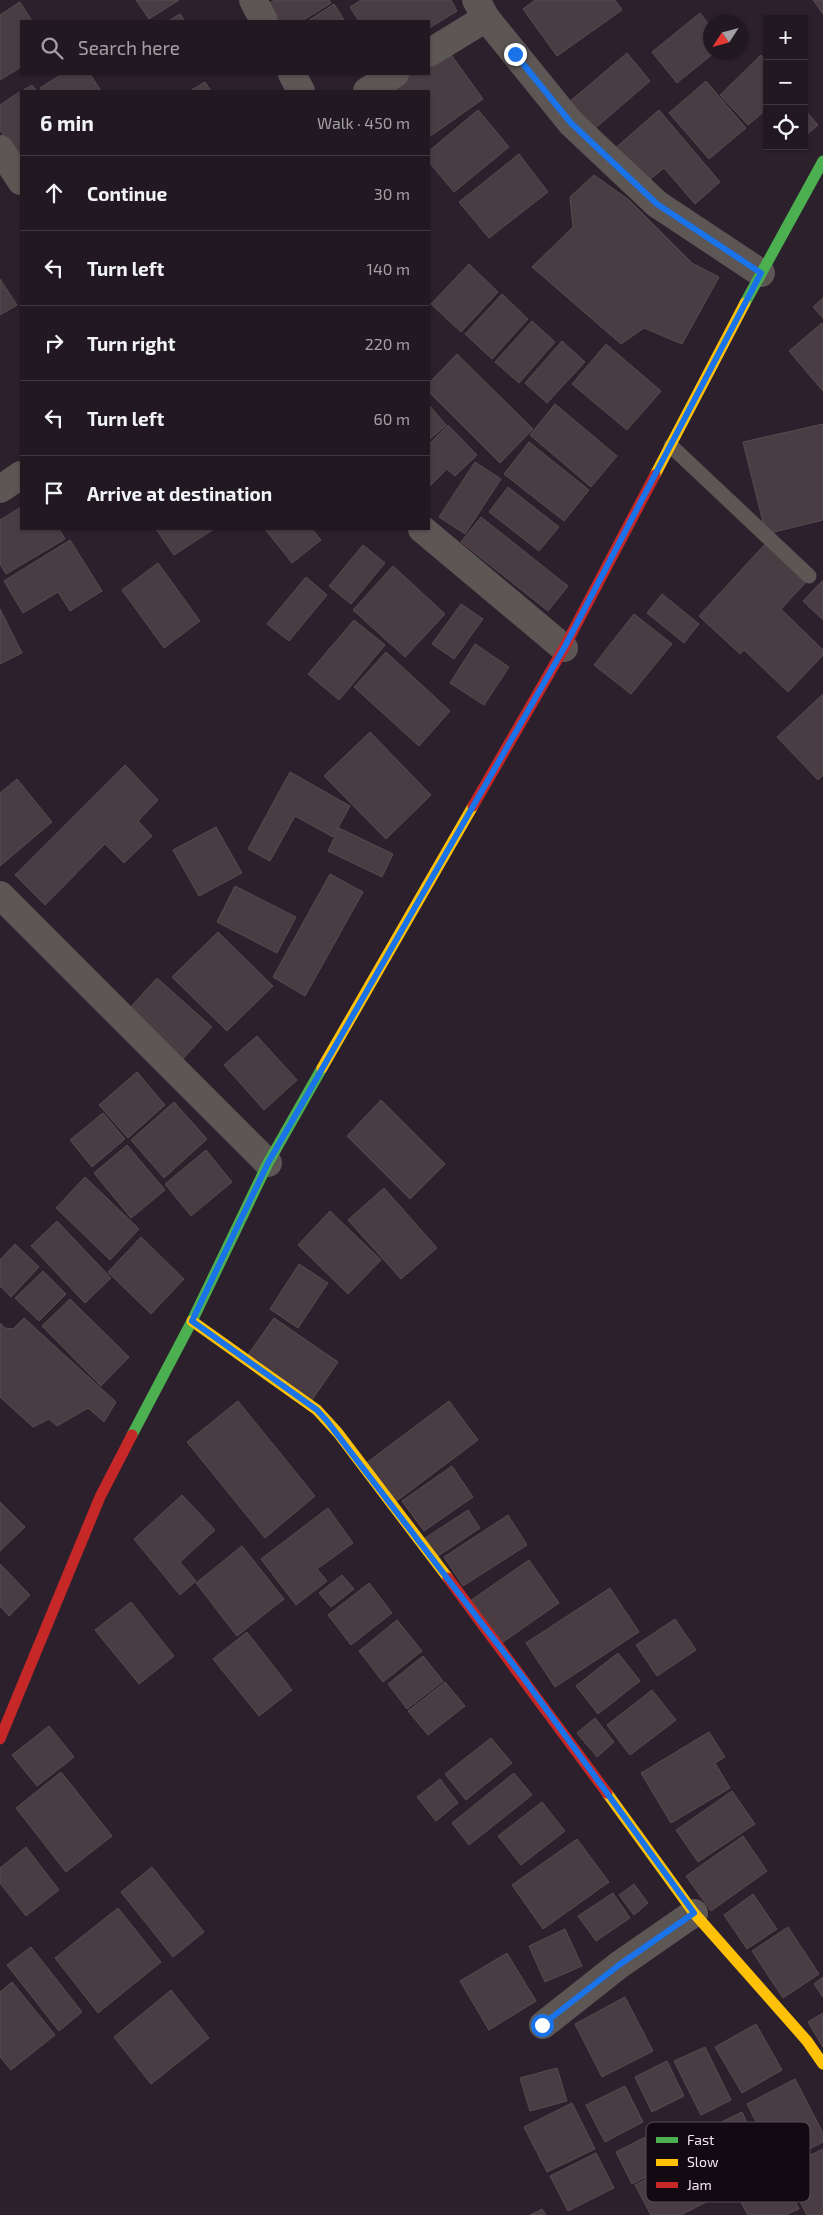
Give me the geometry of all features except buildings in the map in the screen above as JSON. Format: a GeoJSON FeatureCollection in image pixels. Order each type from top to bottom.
{"type":"FeatureCollection","features":[{"type":"Feature","properties":{"kind":"main road"},"geometry":{"type":"LineString","coordinates":[[0,1739],[100,1496],[192,1321],[268,1163],[564,648],[761,273],[823,161]]}},
{"type":"Feature","properties":{"kind":"main road"},"geometry":{"type":"LineString","coordinates":[[192,1321],[317,1410],[327,1421],[525,1680],[694,1913],[807,2041],[823,2064]]}},
{"type":"Feature","properties":{"kind":"street"},"geometry":{"type":"LineString","coordinates":[[253,0],[263,20]]}},
{"type":"Feature","properties":{"kind":"street"},"geometry":{"type":"LineString","coordinates":[[430,52],[481,9],[571,123],[643,191],[657,204],[761,273]]}},
{"type":"Feature","properties":{"kind":"street"},"geometry":{"type":"LineString","coordinates":[[293,75],[300,90]]}},
{"type":"Feature","properties":{"kind":"street"},"geometry":{"type":"LineString","coordinates":[[369,90],[393,75]]}},
{"type":"Feature","properties":{"kind":"street"},"geometry":{"type":"LineString","coordinates":[[0,149],[20,179]]}},
{"type":"Feature","properties":{"kind":"street"},"geometry":{"type":"LineString","coordinates":[[0,488],[20,476]]}},
{"type":"Feature","properties":{"kind":"street"},"geometry":{"type":"LineString","coordinates":[[423,530],[564,648]]}},
{"type":"Feature","properties":{"kind":"street"},"geometry":{"type":"LineString","coordinates":[[0,895],[268,1163]]}},
{"type":"Feature","properties":{"kind":"street"},"geometry":{"type":"LineString","coordinates":[[542,2025],[619,1965],[694,1913]]}},
{"type":"Feature","properties":{"kind":"lane"},"geometry":{"type":"LineString","coordinates":[[671,446],[809,576]]}},
{"type":"Feature","properties":{"kind":"traffic: fast"},"geometry":{"type":"LineString","coordinates":[[745,303],[823,161]]}},
{"type":"Feature","properties":{"kind":"traffic: fast"},"geometry":{"type":"LineString","coordinates":[[132,1435],[192,1321],[268,1163],[322,1068]]}},
{"type":"Feature","properties":{"kind":"traffic: slow"},"geometry":{"type":"LineString","coordinates":[[655,475],[745,303]]}},
{"type":"Feature","properties":{"kind":"traffic: slow"},"geometry":{"type":"LineString","coordinates":[[322,1068],[473,806]]}},
{"type":"Feature","properties":{"kind":"traffic: slow"},"geometry":{"type":"LineString","coordinates":[[192,1321],[317,1410],[338,1433],[448,1578]]}},
{"type":"Feature","properties":{"kind":"traffic: slow"},"geometry":{"type":"LineString","coordinates":[[607,1793],[694,1913],[807,2041],[823,2064]]}},
{"type":"Feature","properties":{"kind":"traffic: jam"},"geometry":{"type":"LineString","coordinates":[[473,806],[564,648],[655,475]]}},
{"type":"Feature","properties":{"kind":"traffic: jam"},"geometry":{"type":"LineString","coordinates":[[0,1739],[100,1497],[132,1435]]}},
{"type":"Feature","properties":{"kind":"traffic: jam"},"geometry":{"type":"LineString","coordinates":[[448,1578],[607,1793]]}},
{"type":"Feature","properties":{"kind":"route"},"geometry":{"type":"LineString","coordinates":[[515,54],[571,123],[657,204],[761,273],[564,648],[268,1163],[192,1321],[317,1410],[338,1433],[525,1680],[694,1913],[619,1965],[542,2025]]}}]}
